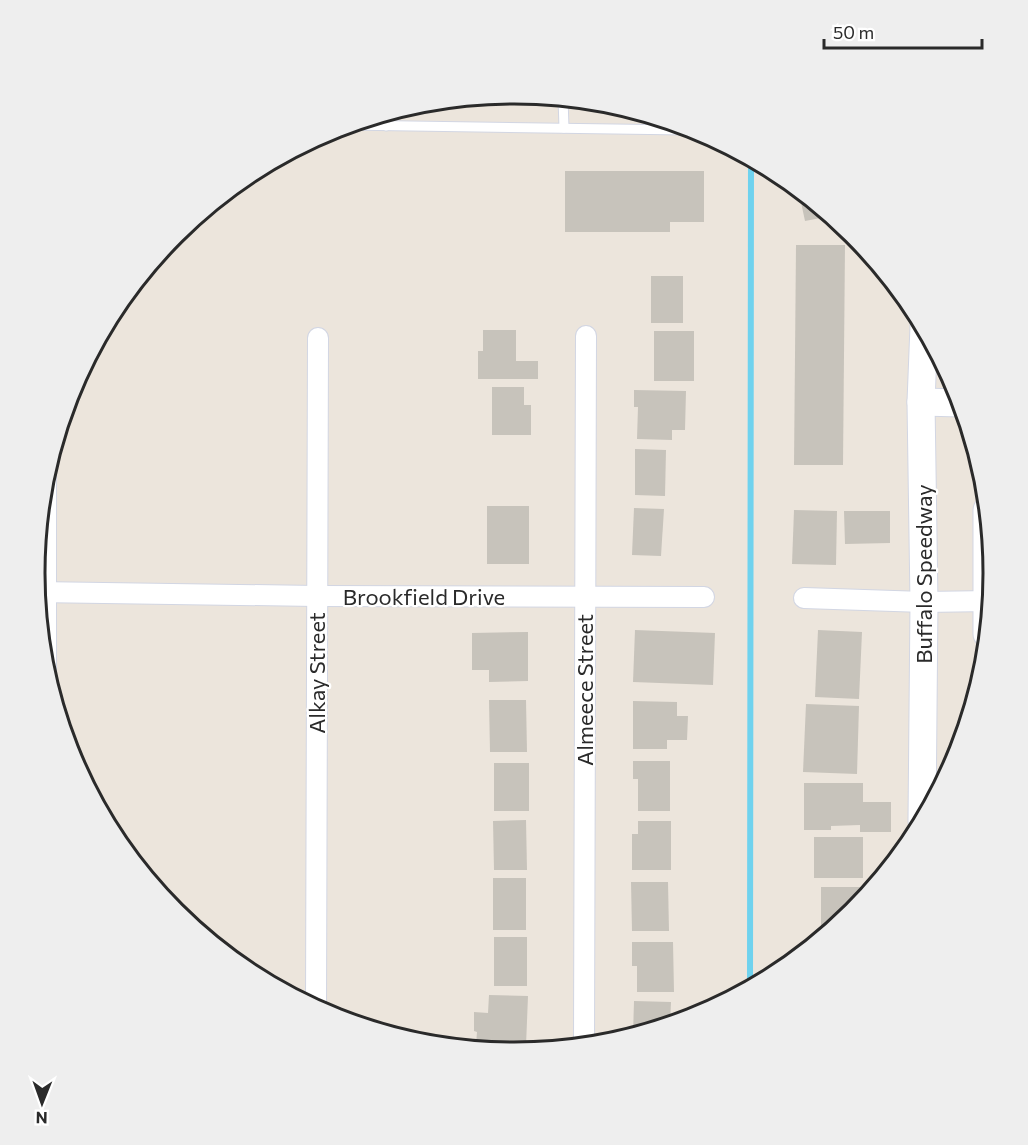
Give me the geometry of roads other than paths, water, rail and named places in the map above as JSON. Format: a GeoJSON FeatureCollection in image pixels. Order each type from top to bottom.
{"type":"FeatureCollection","features":[{"type":"Feature","properties":{"kind":"main road","name":"Buffalo Speedway"},"geometry":{"type":"LineString","coordinates":[[922,803],[924,602],[921,402],[923,344]]}},
{"type":"Feature","properties":{"kind":"main road"},"geometry":{"type":"LineString","coordinates":[[921,402],[951,403]]}},
{"type":"Feature","properties":{"kind":"street","name":"Almeece Street"},"geometry":{"type":"LineString","coordinates":[[584,1036],[586,336]]}},
{"type":"Feature","properties":{"kind":"street","name":"Alkay Street"},"geometry":{"type":"LineString","coordinates":[[316,997],[318,338]]}},
{"type":"Feature","properties":{"kind":"street","name":"Brookfield Drive"},"geometry":{"type":"LineString","coordinates":[[46,592],[316,596],[704,597]]}},
{"type":"Feature","properties":{"kind":"street"},"geometry":{"type":"LineString","coordinates":[[804,598],[924,602],[982,601]]}},
{"type":"Feature","properties":{"kind":"lane"},"geometry":{"type":"LineString","coordinates":[[563,107],[564,128]]}},
{"type":"Feature","properties":{"kind":"lane"},"geometry":{"type":"LineString","coordinates":[[386,121],[386,126]]}},
{"type":"Feature","properties":{"kind":"lane"},"geometry":{"type":"LineString","coordinates":[[371,126],[669,130]]}},
{"type":"Feature","properties":{"kind":"waterway"},"geometry":{"type":"LineString","coordinates":[[750,978],[751,167]]}}]}
